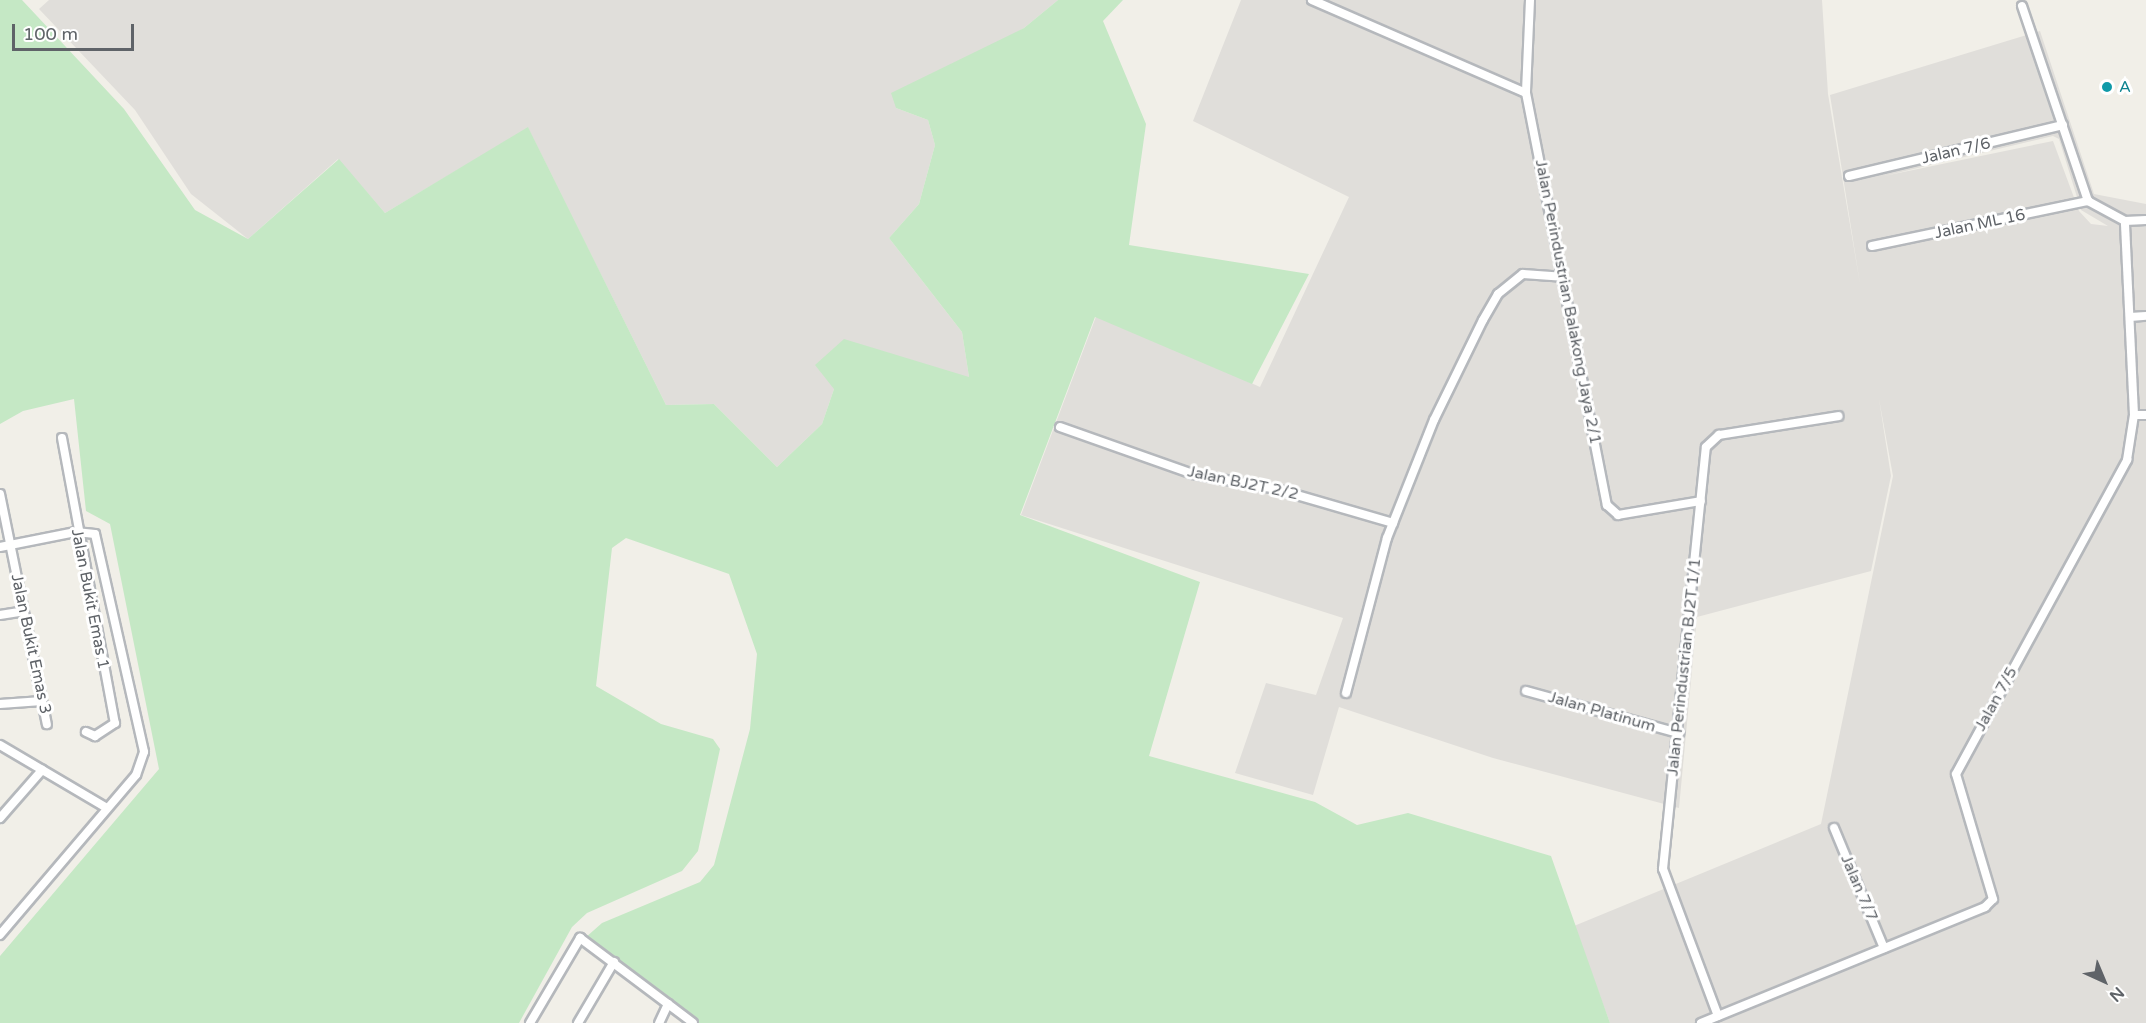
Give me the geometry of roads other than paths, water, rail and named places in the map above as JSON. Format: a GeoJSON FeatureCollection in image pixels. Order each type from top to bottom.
{"type":"FeatureCollection","features":[{"type":"Feature","properties":{"kind":"street"},"geometry":{"type":"LineString","coordinates":[[1312,0],[1526,93]]}},
{"type":"Feature","properties":{"kind":"street","name":"Jalan Perindustrian Balakong Jaya 2/1"},"geometry":{"type":"LineString","coordinates":[[1530,0],[1526,93],[1607,505],[1618,515],[1701,501]]}},
{"type":"Feature","properties":{"kind":"street"},"geometry":{"type":"LineString","coordinates":[[2022,6],[2088,201],[2125,221],[2146,220]]}},
{"type":"Feature","properties":{"kind":"street","name":"Jalan 7/6"},"geometry":{"type":"LineString","coordinates":[[1849,176],[2063,126]]}},
{"type":"Feature","properties":{"kind":"street","name":"Jalan ML 16"},"geometry":{"type":"LineString","coordinates":[[1872,246],[2088,201]]}},
{"type":"Feature","properties":{"kind":"street","name":"Jalan 7/5"},"geometry":{"type":"LineString","coordinates":[[1701,1023],[1985,907],[1993,899],[1956,774],[2119,479],[2134,416],[2125,221]]}},
{"type":"Feature","properties":{"kind":"street"},"geometry":{"type":"LineString","coordinates":[[1346,693],[1393,523],[1434,420],[1498,294],[1523,274],[1562,277]]}},
{"type":"Feature","properties":{"kind":"street"},"geometry":{"type":"LineString","coordinates":[[2130,317],[2146,316]]}},
{"type":"Feature","properties":{"kind":"street"},"geometry":{"type":"LineString","coordinates":[[2134,416],[2146,415]]}},
{"type":"Feature","properties":{"kind":"street","name":"Jalan Perindustrian BJ2T 1/1"},"geometry":{"type":"LineString","coordinates":[[1718,1016],[1663,869],[1679,734],[1701,501],[1711,440],[1839,416]]}},
{"type":"Feature","properties":{"kind":"street","name":"Jalan BJ2T 2/2"},"geometry":{"type":"LineString","coordinates":[[1060,427],[1192,474],[1276,489],[1393,523]]}},
{"type":"Feature","properties":{"kind":"street","name":"Jalan Bukit Emas 1"},"geometry":{"type":"LineString","coordinates":[[62,438],[76,532],[115,723],[95,736],[86,732]]}},
{"type":"Feature","properties":{"kind":"street","name":"Jalan Bukit Emas 3"},"geometry":{"type":"LineString","coordinates":[[0,494],[47,724]]}},
{"type":"Feature","properties":{"kind":"street"},"geometry":{"type":"LineString","coordinates":[[0,547],[76,532],[94,534],[144,752],[136,775],[0,935]]}},
{"type":"Feature","properties":{"kind":"street"},"geometry":{"type":"LineString","coordinates":[[0,615],[24,611]]}},
{"type":"Feature","properties":{"kind":"street","name":"Jalan Platinum"},"geometry":{"type":"LineString","coordinates":[[1526,691],[1679,734]]}},
{"type":"Feature","properties":{"kind":"street"},"geometry":{"type":"LineString","coordinates":[[0,704],[42,700]]}},
{"type":"Feature","properties":{"kind":"street"},"geometry":{"type":"LineString","coordinates":[[0,745],[107,808]]}},
{"type":"Feature","properties":{"kind":"street"},"geometry":{"type":"LineString","coordinates":[[0,818],[42,770]]}},
{"type":"Feature","properties":{"kind":"street","name":"Jalan 7/7"},"geometry":{"type":"LineString","coordinates":[[1834,828],[1884,948]]}},
{"type":"Feature","properties":{"kind":"street"},"geometry":{"type":"LineString","coordinates":[[530,1023],[580,938],[693,1023]]}},
{"type":"Feature","properties":{"kind":"street"},"geometry":{"type":"LineString","coordinates":[[578,1023],[614,962]]}},
{"type":"Feature","properties":{"kind":"street"},"geometry":{"type":"LineString","coordinates":[[659,1023],[668,1004]]}},
{"type":"Feature","properties":{"kind":"place","name":"A"},"geometry":{"type":"Point","coordinates":[2107,87]}}]}
